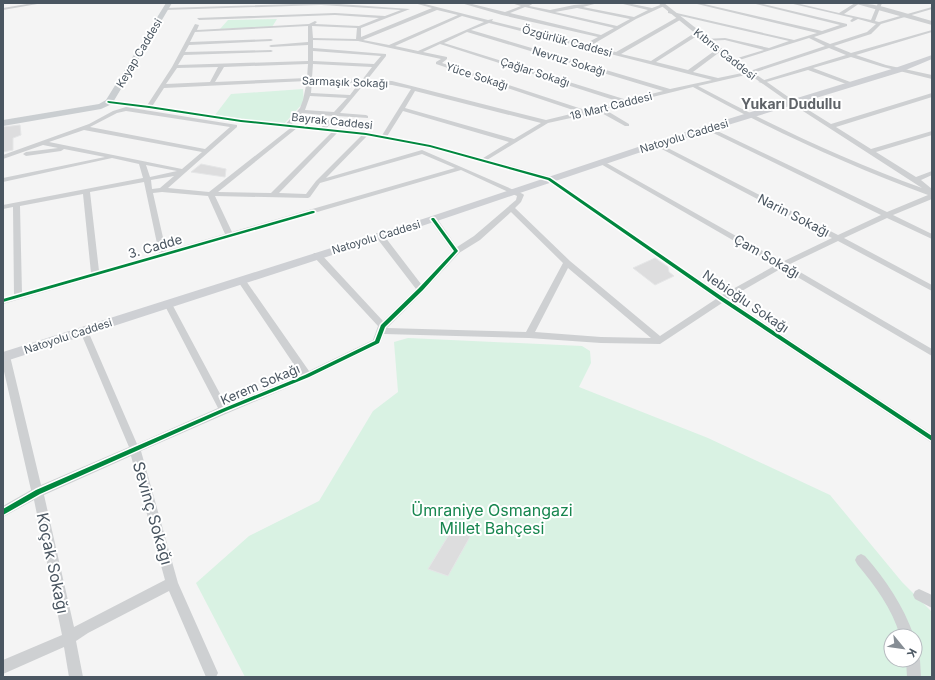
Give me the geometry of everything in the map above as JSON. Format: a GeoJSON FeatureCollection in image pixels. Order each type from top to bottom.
{"type":"FeatureCollection","features":[{"type":"Feature","properties":{"kind":"main road","name":"Keyap Caddesi"},"geometry":{"type":"LineString","coordinates":[[109,102],[167,6]]}},
{"type":"Feature","properties":{"kind":"main road","name":"Natoyolu Caddesi"},"geometry":{"type":"LineString","coordinates":[[4,357],[432,219],[656,144],[898,70],[932,58]]}},
{"type":"Feature","properties":{"kind":"main road","name":"Bayrak Caddesi"},"geometry":{"type":"LineString","coordinates":[[3,123],[101,106],[109,102]]}},
{"type":"Feature","properties":{"kind":"street"},"geometry":{"type":"LineString","coordinates":[[3,9],[41,3]]}},
{"type":"Feature","properties":{"kind":"street","name":"Özgürlük Caddesi"},"geometry":{"type":"LineString","coordinates":[[416,3],[718,79]]}},
{"type":"Feature","properties":{"kind":"street"},"geometry":{"type":"LineString","coordinates":[[463,3],[604,37]]}},
{"type":"Feature","properties":{"kind":"street"},"geometry":{"type":"LineString","coordinates":[[513,3],[618,28]]}},
{"type":"Feature","properties":{"kind":"street"},"geometry":{"type":"LineString","coordinates":[[499,16],[523,5],[532,3]]}},
{"type":"Feature","properties":{"kind":"street"},"geometry":{"type":"LineString","coordinates":[[549,12],[596,3]]}},
{"type":"Feature","properties":{"kind":"street"},"geometry":{"type":"LineString","coordinates":[[621,3],[653,10]]}},
{"type":"Feature","properties":{"kind":"street"},"geometry":{"type":"LineString","coordinates":[[695,3],[822,32]]}},
{"type":"Feature","properties":{"kind":"street"},"geometry":{"type":"LineString","coordinates":[[754,3],[845,25]]}},
{"type":"Feature","properties":{"kind":"street"},"geometry":{"type":"LineString","coordinates":[[791,3],[879,24]]}},
{"type":"Feature","properties":{"kind":"street"},"geometry":{"type":"LineString","coordinates":[[805,6],[814,3]]}},
{"type":"Feature","properties":{"kind":"street"},"geometry":{"type":"LineString","coordinates":[[840,14],[857,3],[879,5],[932,23]]}},
{"type":"Feature","properties":{"kind":"street"},"geometry":{"type":"LineString","coordinates":[[167,6],[341,4],[408,9]]}},
{"type":"Feature","properties":{"kind":"street"},"geometry":{"type":"LineString","coordinates":[[310,25],[327,15],[341,4]]}},
{"type":"Feature","properties":{"kind":"street"},"geometry":{"type":"LineString","coordinates":[[195,31],[310,25],[359,27],[422,4]]}},
{"type":"Feature","properties":{"kind":"street"},"geometry":{"type":"LineString","coordinates":[[586,46],[604,37],[634,18],[653,10],[662,4]]}},
{"type":"Feature","properties":{"kind":"street","name":"Kıbrıs Caddesi"},"geometry":{"type":"LineString","coordinates":[[662,4],[678,19],[748,73],[792,102]]}},
{"type":"Feature","properties":{"kind":"street"},"geometry":{"type":"LineString","coordinates":[[872,22],[879,5]]}},
{"type":"Feature","properties":{"kind":"street"},"geometry":{"type":"LineString","coordinates":[[149,107],[175,67],[195,31],[202,6]]}},
{"type":"Feature","properties":{"kind":"street"},"geometry":{"type":"LineString","coordinates":[[574,6],[634,18]]}},
{"type":"Feature","properties":{"kind":"street"},"geometry":{"type":"LineString","coordinates":[[359,27],[358,40],[437,8]]}},
{"type":"Feature","properties":{"kind":"street","name":"18 Mart Caddesi"},"geometry":{"type":"LineString","coordinates":[[482,161],[546,122],[599,110],[718,79],[748,73],[869,33],[879,24],[932,8]]}},
{"type":"Feature","properties":{"kind":"street"},"geometry":{"type":"LineString","coordinates":[[670,12],[794,42]]}},
{"type":"Feature","properties":{"kind":"street"},"geometry":{"type":"LineString","coordinates":[[391,46],[463,14]]}},
{"type":"Feature","properties":{"kind":"street"},"geometry":{"type":"LineString","coordinates":[[199,19],[327,15],[385,17]]}},
{"type":"Feature","properties":{"kind":"street"},"geometry":{"type":"LineString","coordinates":[[733,61],[845,25],[857,18]]}},
{"type":"Feature","properties":{"kind":"street"},"geometry":{"type":"LineString","coordinates":[[419,52],[494,19]]}},
{"type":"Feature","properties":{"kind":"street"},"geometry":{"type":"LineString","coordinates":[[617,54],[678,19]]}},
{"type":"Feature","properties":{"kind":"street"},"geometry":{"type":"LineString","coordinates":[[211,194],[278,141],[291,126],[304,107],[308,94],[311,44],[310,25]]}},
{"type":"Feature","properties":{"kind":"street"},"geometry":{"type":"LineString","coordinates":[[266,72],[275,28]]}},
{"type":"Feature","properties":{"kind":"street","name":"Nevruz Sokağı"},"geometry":{"type":"LineString","coordinates":[[468,31],[670,91]]}},
{"type":"Feature","properties":{"kind":"street"},"geometry":{"type":"LineString","coordinates":[[762,82],[854,56],[932,31]]}},
{"type":"Feature","properties":{"kind":"street"},"geometry":{"type":"LineString","coordinates":[[652,63],[698,34]]}},
{"type":"Feature","properties":{"kind":"street"},"geometry":{"type":"LineString","coordinates":[[809,36],[827,46],[854,56],[898,70],[932,78]]}},
{"type":"Feature","properties":{"kind":"street"},"geometry":{"type":"LineString","coordinates":[[706,40],[727,39],[768,49]]}},
{"type":"Feature","properties":{"kind":"street","name":"Yüce Sokağı"},"geometry":{"type":"LineString","coordinates":[[311,44],[358,40],[445,58],[438,62],[587,113]]}},
{"type":"Feature","properties":{"kind":"street","name":"Çağlar Sokağı"},"geometry":{"type":"LineString","coordinates":[[441,43],[628,102]]}},
{"type":"Feature","properties":{"kind":"street"},"geometry":{"type":"LineString","coordinates":[[187,44],[271,46]]}},
{"type":"Feature","properties":{"kind":"street"},"geometry":{"type":"LineString","coordinates":[[182,54],[311,44],[384,55],[351,97],[322,130]]}},
{"type":"Feature","properties":{"kind":"street"},"geometry":{"type":"LineString","coordinates":[[689,72],[719,50]]}},
{"type":"Feature","properties":{"kind":"street"},"geometry":{"type":"LineString","coordinates":[[175,67],[222,65],[266,72],[310,62],[376,66]]}},
{"type":"Feature","properties":{"kind":"street"},"geometry":{"type":"LineString","coordinates":[[212,82],[222,65]]}},
{"type":"Feature","properties":{"kind":"street"},"geometry":{"type":"LineString","coordinates":[[808,68],[851,84]]}},
{"type":"Feature","properties":{"kind":"street","name":"Sarmaşık Sokağı"},"geometry":{"type":"LineString","coordinates":[[163,86],[212,82],[266,72],[309,79],[392,83],[413,90],[546,122]]}},
{"type":"Feature","properties":{"kind":"street"},"geometry":{"type":"LineString","coordinates":[[694,86],[748,116],[846,160],[932,194]]}},
{"type":"Feature","properties":{"kind":"street"},"geometry":{"type":"LineString","coordinates":[[384,137],[413,90]]}},
{"type":"Feature","properties":{"kind":"street"},"geometry":{"type":"LineString","coordinates":[[308,94],[351,97]]}},
{"type":"Feature","properties":{"kind":"street"},"geometry":{"type":"LineString","coordinates":[[832,126],[932,95]]}},
{"type":"Feature","properties":{"kind":"street","name":"Bayrak Caddesi"},"geometry":{"type":"LineString","coordinates":[[109,102],[241,121],[384,137],[430,146],[549,179]]}},
{"type":"Feature","properties":{"kind":"street"},"geometry":{"type":"LineString","coordinates":[[792,102],[916,180],[932,194]]}},
{"type":"Feature","properties":{"kind":"street"},"geometry":{"type":"LineString","coordinates":[[6,157],[83,128],[115,112],[126,109],[235,126],[185,172],[162,190]]}},
{"type":"Feature","properties":{"kind":"street"},"geometry":{"type":"LineString","coordinates":[[401,109],[514,141]]}},
{"type":"Feature","properties":{"kind":"street"},"geometry":{"type":"LineString","coordinates":[[599,110],[627,125]]}},
{"type":"Feature","properties":{"kind":"street"},"geometry":{"type":"LineString","coordinates":[[301,111],[366,117]]}},
{"type":"Feature","properties":{"kind":"street"},"geometry":{"type":"LineString","coordinates":[[83,128],[208,150]]}},
{"type":"Feature","properties":{"kind":"street"},"geometry":{"type":"LineString","coordinates":[[707,128],[932,237]]}},
{"type":"Feature","properties":{"kind":"street"},"geometry":{"type":"LineString","coordinates":[[273,195],[336,131]]}},
{"type":"Feature","properties":{"kind":"street"},"geometry":{"type":"LineString","coordinates":[[872,152],[932,133]]}},
{"type":"Feature","properties":{"kind":"street"},"geometry":{"type":"LineString","coordinates":[[150,191],[162,190],[211,194],[273,195],[310,204],[318,182],[366,134]]}},
{"type":"Feature","properties":{"kind":"street"},"geometry":{"type":"LineString","coordinates":[[44,143],[185,172]]}},
{"type":"Feature","properties":{"kind":"street","name":"Narin Sokağı"},"geometry":{"type":"LineString","coordinates":[[656,144],[932,288]]}},
{"type":"Feature","properties":{"kind":"street"},"geometry":{"type":"LineString","coordinates":[[6,157],[68,148]]}},
{"type":"Feature","properties":{"kind":"street"},"geometry":{"type":"LineString","coordinates":[[318,182],[422,152],[513,191]]}},
{"type":"Feature","properties":{"kind":"street"},"geometry":{"type":"LineString","coordinates":[[3,180],[113,157]]}},
{"type":"Feature","properties":{"kind":"street","name":"Çam Sokağı"},"geometry":{"type":"LineString","coordinates":[[601,162],[782,265],[932,353]]}},
{"type":"Feature","properties":{"kind":"street"},"geometry":{"type":"LineString","coordinates":[[142,163],[148,179],[163,255]]}},
{"type":"Feature","properties":{"kind":"street","name":"3. Cadde"},"geometry":{"type":"LineString","coordinates":[[3,301],[229,235],[310,204],[461,168]]}},
{"type":"Feature","properties":{"kind":"street"},"geometry":{"type":"LineString","coordinates":[[3,207],[185,172]]}},
{"type":"Feature","properties":{"kind":"street"},"geometry":{"type":"LineString","coordinates":[[916,180],[932,173]]}},
{"type":"Feature","properties":{"kind":"street","name":"Nebioğlu Sokağı"},"geometry":{"type":"LineString","coordinates":[[549,179],[722,299],[932,439]]}},
{"type":"Feature","properties":{"kind":"street"},"geometry":{"type":"LineString","coordinates":[[86,190],[95,275]]}},
{"type":"Feature","properties":{"kind":"street","name":"Kerem Sokağı"},"geometry":{"type":"LineString","coordinates":[[3,512],[38,492],[224,410],[307,376],[377,342],[382,329],[456,251],[477,238],[519,200],[521,195],[513,191]]}},
{"type":"Feature","properties":{"kind":"street"},"geometry":{"type":"LineString","coordinates":[[211,194],[229,235]]}},
{"type":"Feature","properties":{"kind":"street"},"geometry":{"type":"LineString","coordinates":[[317,255],[382,329],[529,335],[601,340],[660,341],[722,299],[782,265],[932,194]]}},
{"type":"Feature","properties":{"kind":"street"},"geometry":{"type":"LineString","coordinates":[[16,204],[18,297]]}},
{"type":"Feature","properties":{"kind":"street"},"geometry":{"type":"LineString","coordinates":[[511,208],[566,263],[660,341]]}},
{"type":"Feature","properties":{"kind":"street"},"geometry":{"type":"LineString","coordinates":[[432,219],[456,251]]}},
{"type":"Feature","properties":{"kind":"street"},"geometry":{"type":"LineString","coordinates":[[380,235],[421,289]]}},
{"type":"Feature","properties":{"kind":"street"},"geometry":{"type":"LineString","coordinates":[[529,335],[566,263]]}},
{"type":"Feature","properties":{"kind":"street"},"geometry":{"type":"LineString","coordinates":[[241,280],[307,376]]}},
{"type":"Feature","properties":{"kind":"street"},"geometry":{"type":"LineString","coordinates":[[168,304],[224,410]]}},
{"type":"Feature","properties":{"kind":"street","name":"Sevinç Sokağı"},"geometry":{"type":"LineString","coordinates":[[84,331],[135,450],[172,583],[211,673]]}},
{"type":"Feature","properties":{"kind":"street","name":"Koçak Sokağı"},"geometry":{"type":"LineString","coordinates":[[4,357],[38,492],[70,638],[76,677]]}},
{"type":"Feature","properties":{"kind":"street"},"geometry":{"type":"LineString","coordinates":[[861,560],[876,578],[890,599],[903,628]]}},
{"type":"Feature","properties":{"kind":"street"},"geometry":{"type":"LineString","coordinates":[[3,667],[70,638],[84,628],[172,583]]}},
{"type":"Feature","properties":{"kind":"street"},"geometry":{"type":"LineString","coordinates":[[919,595],[932,602]]}},
{"type":"Feature","properties":{"kind":"green space"},"geometry":{"type":"Polygon","coordinates":[[[277,19],[272,27],[220,29],[228,20],[277,19]]]}},
{"type":"Feature","properties":{"kind":"green space"},"geometry":{"type":"Polygon","coordinates":[[[303,89],[304,102],[283,125],[215,115],[231,94],[303,89]]]}},
{"type":"Feature","properties":{"kind":"green space","name":"Ümraniye Osmangazi Millet Bahçesi"},"geometry":{"type":"Polygon","coordinates":[[[408,338],[582,346],[590,351],[591,363],[579,387],[708,438],[830,495],[902,582],[932,612],[932,677],[245,677],[196,583],[249,536],[319,501],[373,411],[398,392],[394,342],[408,338]]]}},
{"type":"Feature","properties":{"kind":"building"},"geometry":{"type":"Polygon","coordinates":[[[20,125],[21,135],[13,138],[13,150],[3,152],[3,127],[20,125]]]}},
{"type":"Feature","properties":{"kind":"building"},"geometry":{"type":"Polygon","coordinates":[[[201,164],[226,169],[225,177],[191,172],[201,164]]]}},
{"type":"Feature","properties":{"kind":"building"},"geometry":{"type":"Polygon","coordinates":[[[655,258],[668,267],[669,272],[674,276],[655,285],[633,268],[655,258]]]}},
{"type":"Feature","properties":{"kind":"building"},"geometry":{"type":"Polygon","coordinates":[[[453,528],[471,535],[448,576],[428,569],[453,528]]]}},
{"type":"Feature","properties":{"kind":"cycle path"},"geometry":{"type":"LineString","coordinates":[[109,102],[241,121],[366,134],[430,146],[549,179],[722,299],[932,439]]}},
{"type":"Feature","properties":{"kind":"cycle path"},"geometry":{"type":"LineString","coordinates":[[3,301],[313,212]]}},
{"type":"Feature","properties":{"kind":"cycle path"},"geometry":{"type":"LineString","coordinates":[[3,512],[38,492],[224,410],[307,376],[377,342],[383,326],[421,289],[456,251],[433,219]]}},
{"type":"Feature","properties":{"kind":"district","name":"Yukarı Dudullu"},"geometry":{"type":"Point","coordinates":[791,103]}}]}
